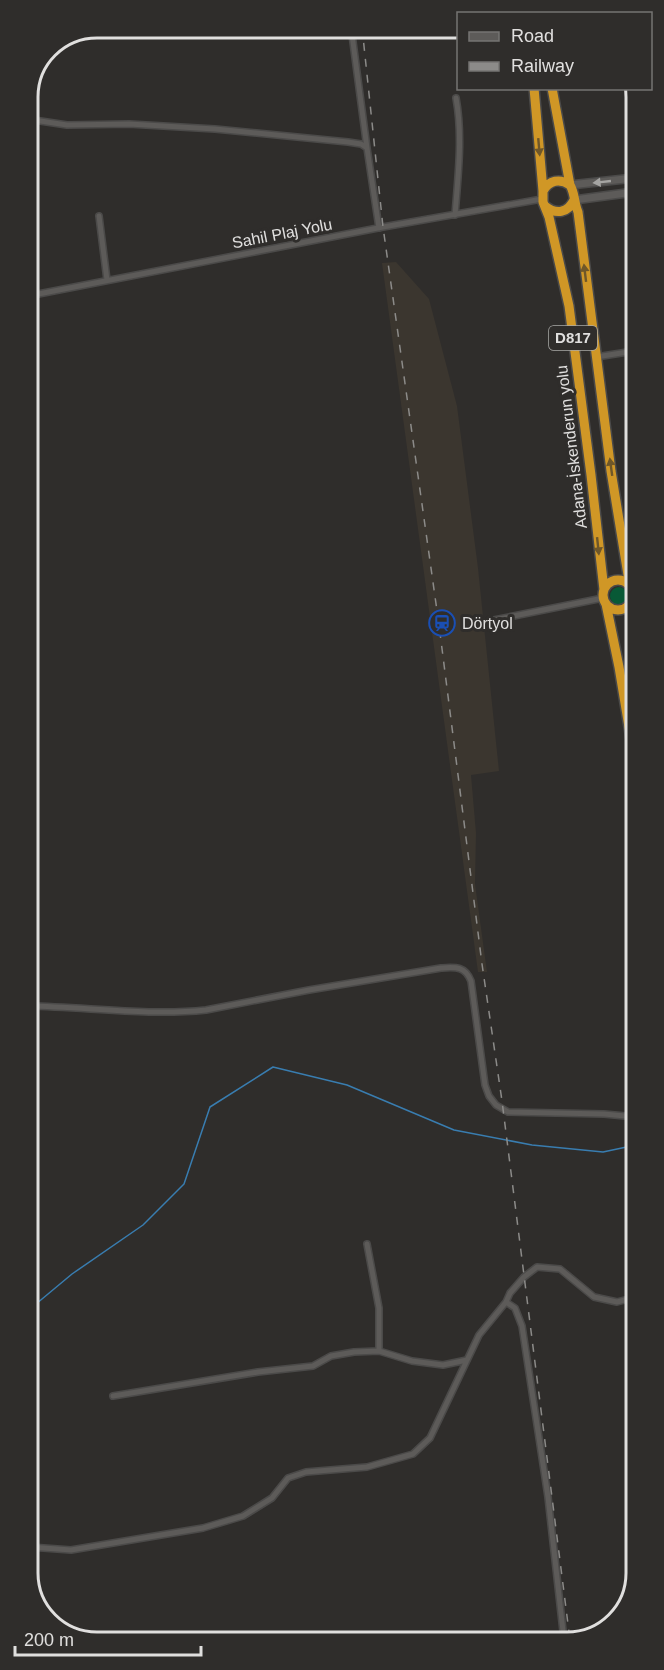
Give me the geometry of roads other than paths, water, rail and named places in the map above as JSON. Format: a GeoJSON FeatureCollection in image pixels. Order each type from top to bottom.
{"type":"FeatureCollection","features":[{"type":"Feature","properties":{"kind":"highway","name":"Adana-İskenderun yolu"},"geometry":{"type":"LineString","coordinates":[[534,90],[544,199],[569,306],[604,597]]}},
{"type":"Feature","properties":{"kind":"highway","name":"D817"},"geometry":{"type":"LineString","coordinates":[[552,90],[570,185],[573,190],[573,200],[578,212],[611,471],[626,563]]}},
{"type":"Feature","properties":{"kind":"highway"},"geometry":{"type":"LineString","coordinates":[[570,185],[555,180],[545,186],[544,199],[554,212],[564,211],[572,205],[573,200]]}},
{"type":"Feature","properties":{"kind":"highway"},"geometry":{"type":"LineString","coordinates":[[626,583],[615,580],[606,586],[604,597],[614,609],[623,609],[626,606]]}},
{"type":"Feature","properties":{"kind":"highway","name":"D817"},"geometry":{"type":"LineString","coordinates":[[604,597],[626,709]]}},
{"type":"Feature","properties":{"kind":"street"},"geometry":{"type":"LineString","coordinates":[[352,38],[379,228]]}},
{"type":"Feature","properties":{"kind":"street"},"geometry":{"type":"LineString","coordinates":[[455,215],[459,164],[459,113],[456,98]]}},
{"type":"Feature","properties":{"kind":"street"},"geometry":{"type":"LineString","coordinates":[[38,121],[67,125],[129,124],[215,129],[348,142],[361,144],[367,148]]}},
{"type":"Feature","properties":{"kind":"street"},"geometry":{"type":"LineString","coordinates":[[570,185],[626,179]]}},
{"type":"Feature","properties":{"kind":"street"},"geometry":{"type":"LineString","coordinates":[[573,200],[626,193]]}},
{"type":"Feature","properties":{"kind":"street","name":"Sahil Plaj Yolu"},"geometry":{"type":"LineString","coordinates":[[38,294],[379,228],[544,199]]}},
{"type":"Feature","properties":{"kind":"street"},"geometry":{"type":"LineString","coordinates":[[99,216],[107,280]]}},
{"type":"Feature","properties":{"kind":"street"},"geometry":{"type":"LineString","coordinates":[[596,357],[626,352]]}},
{"type":"Feature","properties":{"kind":"street"},"geometry":{"type":"LineString","coordinates":[[489,621],[604,597]]}},
{"type":"Feature","properties":{"kind":"street"},"geometry":{"type":"LineString","coordinates":[[38,1006],[164,1013],[190,1012],[441,968],[460,968],[465,970],[471,981],[482,1072],[489,1096],[496,1105],[508,1112],[626,1116]]}},
{"type":"Feature","properties":{"kind":"street"},"geometry":{"type":"LineString","coordinates":[[367,1244],[378,1308],[379,1351]]}},
{"type":"Feature","properties":{"kind":"street"},"geometry":{"type":"LineString","coordinates":[[38,1548],[71,1550],[203,1528],[243,1516],[272,1498],[288,1478],[306,1472],[367,1467],[412,1454],[430,1438],[479,1335],[506,1302],[510,1293],[524,1277],[537,1267],[560,1269],[594,1297],[616,1302],[626,1300]]}},
{"type":"Feature","properties":{"kind":"street"},"geometry":{"type":"LineString","coordinates":[[506,1302],[515,1308],[522,1326],[548,1497],[563,1632]]}},
{"type":"Feature","properties":{"kind":"street"},"geometry":{"type":"LineString","coordinates":[[113,1396],[258,1371],[313,1366],[331,1356],[379,1351],[412,1361],[443,1365],[467,1360]]}},
{"type":"Feature","properties":{"kind":"waterway"},"geometry":{"type":"LineString","coordinates":[[38,1302],[72,1274],[143,1225],[184,1184],[210,1107],[273,1067],[347,1085],[454,1130],[532,1145],[603,1152],[626,1147]]}},
{"type":"Feature","properties":{"kind":"railway"},"geometry":{"type":"LineString","coordinates":[[363,38],[383,227],[439,625],[569,1632]]}},
{"type":"Feature","properties":{"kind":"place","name":"Dörtyol"},"geometry":{"type":"Point","coordinates":[442,623]}}]}
